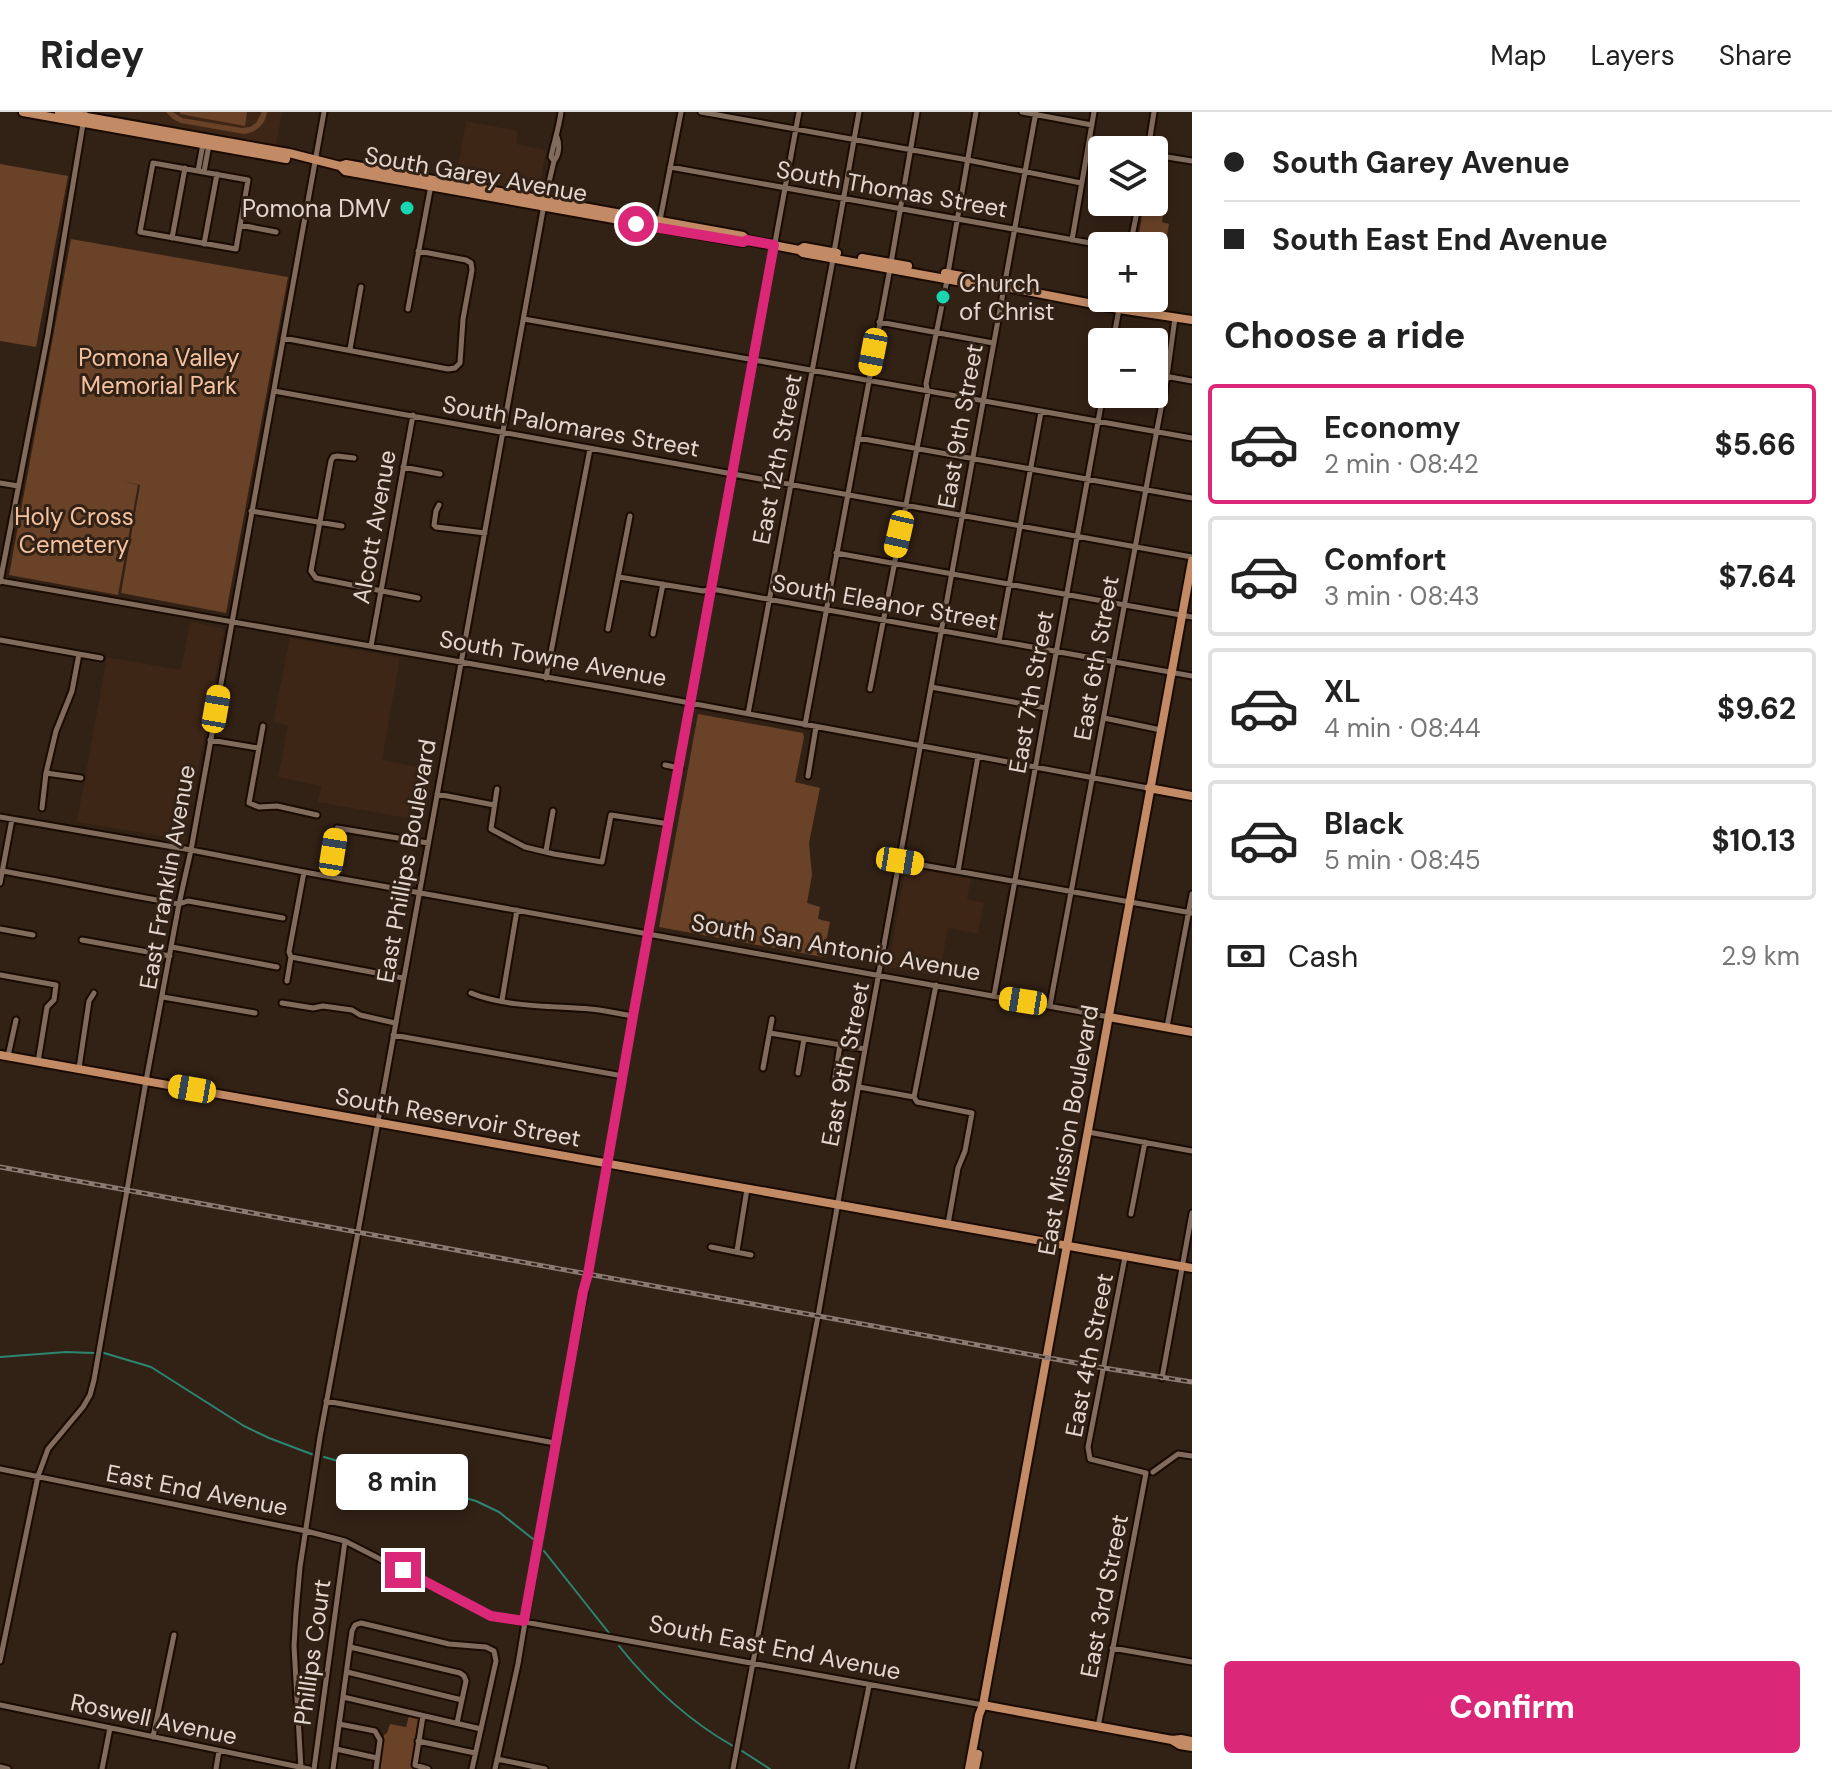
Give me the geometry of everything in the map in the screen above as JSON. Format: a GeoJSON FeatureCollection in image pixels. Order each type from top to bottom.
{"type":"FeatureCollection","features":[{"type":"Feature","properties":{"kind":"main road","name":"South Garey Avenue"},"geometry":{"type":"LineString","coordinates":[[23,112],[84,117]]}},
{"type":"Feature","properties":{"kind":"main road","name":"South Garey Avenue"},"geometry":{"type":"LineString","coordinates":[[59,112],[207,142],[289,153],[340,166],[345,171],[593,209],[743,236],[747,240]]}},
{"type":"Feature","properties":{"kind":"main road","name":"South Garey Avenue"},"geometry":{"type":"LineString","coordinates":[[544,203],[580,213],[743,242],[747,240],[799,250],[804,247],[834,256],[948,276],[973,284],[980,282],[1088,303]]}},
{"type":"Feature","properties":{"kind":"main road"},"geometry":{"type":"LineString","coordinates":[[580,213],[593,209]]}},
{"type":"Feature","properties":{"kind":"main road","name":"South Garey Avenue"},"geometry":{"type":"LineString","coordinates":[[1140,312],[1192,320]]}},
{"type":"Feature","properties":{"kind":"main road","name":"East Mission Boulevard"},"geometry":{"type":"LineString","coordinates":[[972,1769],[1192,559]]}},
{"type":"Feature","properties":{"kind":"main road","name":"South Towne Avenue"},"geometry":{"type":"LineString","coordinates":[[1149,788],[1192,796]]}},
{"type":"Feature","properties":{"kind":"main road","name":"South San Antonio Avenue"},"geometry":{"type":"LineString","coordinates":[[1109,1017],[1192,1032]]}},
{"type":"Feature","properties":{"kind":"main road","name":"South Reservoir Street"},"geometry":{"type":"LineString","coordinates":[[4,1056],[1187,1267]]}},
{"type":"Feature","properties":{"kind":"main road","name":"South East End Avenue"},"geometry":{"type":"LineString","coordinates":[[983,1705],[1172,1740]]}},
{"type":"Feature","properties":{"kind":"main road"},"geometry":{"type":"LineString","coordinates":[[1172,1740],[1192,1741]]}},
{"type":"Feature","properties":{"kind":"main road"},"geometry":{"type":"LineString","coordinates":[[1172,1740],[1192,1747]]}},
{"type":"Feature","properties":{"kind":"street","name":"East Franklin Avenue"},"geometry":{"type":"LineString","coordinates":[[0,1661],[38,1476],[48,1449],[90,1395],[97,1364],[324,112]]}},
{"type":"Feature","properties":{"kind":"street","name":"East Phillips Boulevard"},"geometry":{"type":"LineString","coordinates":[[301,1768],[294,1646],[300,1567],[326,1401],[544,203],[559,147],[557,137],[561,112]]}},
{"type":"Feature","properties":{"kind":"street"},"geometry":{"type":"LineString","coordinates":[[659,221],[681,112]]}},
{"type":"Feature","properties":{"kind":"street"},"geometry":{"type":"LineString","coordinates":[[701,112],[1081,183]]}},
{"type":"Feature","properties":{"kind":"street"},"geometry":{"type":"LineString","coordinates":[[495,1769],[518,1664],[555,1443],[799,112]]}},
{"type":"Feature","properties":{"kind":"street","name":"East 12th Street"},"geometry":{"type":"LineString","coordinates":[[748,714],[859,112]]}},
{"type":"Feature","properties":{"kind":"street"},"geometry":{"type":"LineString","coordinates":[[805,725],[917,112]]}},
{"type":"Feature","properties":{"kind":"street"},"geometry":{"type":"LineString","coordinates":[[870,689],[928,392],[926,384],[976,112]]}},
{"type":"Feature","properties":{"kind":"street"},"geometry":{"type":"LineString","coordinates":[[1022,112],[1092,125]]}},
{"type":"Feature","properties":{"kind":"street"},"geometry":{"type":"LineString","coordinates":[[1072,240],[1094,112]]}},
{"type":"Feature","properties":{"kind":"street"},"geometry":{"type":"LineString","coordinates":[[1150,136],[1154,112]]}},
{"type":"Feature","properties":{"kind":"street","name":"East 9th Street"},"geometry":{"type":"LineString","coordinates":[[733,1769],[1035,113]]}},
{"type":"Feature","properties":{"kind":"street"},"geometry":{"type":"LineString","coordinates":[[0,582],[48,334],[84,117]]}},
{"type":"Feature","properties":{"kind":"street"},"geometry":{"type":"LineString","coordinates":[[201,171],[207,142]]}},
{"type":"Feature","properties":{"kind":"street"},"geometry":{"type":"LineString","coordinates":[[1168,157],[1192,161]]}},
{"type":"Feature","properties":{"kind":"street"},"geometry":{"type":"LineString","coordinates":[[153,163],[185,168],[248,180],[236,249],[140,232],[153,163]]}},
{"type":"Feature","properties":{"kind":"street","name":"South Thomas Street"},"geometry":{"type":"LineString","coordinates":[[670,167],[1088,243]]}},
{"type":"Feature","properties":{"kind":"street"},"geometry":{"type":"LineString","coordinates":[[172,238],[185,168]]}},
{"type":"Feature","properties":{"kind":"street"},"geometry":{"type":"LineString","coordinates":[[204,244],[217,174]]}},
{"type":"Feature","properties":{"kind":"street"},"geometry":{"type":"LineString","coordinates":[[408,309],[431,183]]}},
{"type":"Feature","properties":{"kind":"street"},"geometry":{"type":"LineString","coordinates":[[240,225],[276,232]]}},
{"type":"Feature","properties":{"kind":"street"},"geometry":{"type":"LineString","coordinates":[[283,338],[455,368],[460,363],[471,263],[418,251]]}},
{"type":"Feature","properties":{"kind":"street"},"geometry":{"type":"LineString","coordinates":[[350,349],[361,287]]}},
{"type":"Feature","properties":{"kind":"street","name":"East 6th Street"},"geometry":{"type":"LineString","coordinates":[[1168,369],[1175,317]]}},
{"type":"Feature","properties":{"kind":"street"},"geometry":{"type":"LineString","coordinates":[[523,319],[676,349],[1192,438]]}},
{"type":"Feature","properties":{"kind":"street"},"geometry":{"type":"LineString","coordinates":[[879,322],[993,343]]}},
{"type":"Feature","properties":{"kind":"street"},"geometry":{"type":"LineString","coordinates":[[1168,376],[1192,381]]}},
{"type":"Feature","properties":{"kind":"street","name":"South Palomares Street"},"geometry":{"type":"LineString","coordinates":[[274,391],[1135,546],[1192,559]]}},
{"type":"Feature","properties":{"kind":"street","name":"East 7th Street"},"geometry":{"type":"LineString","coordinates":[[994,996],[1100,408]]}},
{"type":"Feature","properties":{"kind":"street","name":"East 6th Street"},"geometry":{"type":"LineString","coordinates":[[1050,1005],[1160,408]]}},
{"type":"Feature","properties":{"kind":"street"},"geometry":{"type":"LineString","coordinates":[[999,641],[1041,412]]}},
{"type":"Feature","properties":{"kind":"street","name":"Alcott Avenue"},"geometry":{"type":"LineString","coordinates":[[371,646],[413,415]]}},
{"type":"Feature","properties":{"kind":"street"},"geometry":{"type":"LineString","coordinates":[[858,438],[1192,498]]}},
{"type":"Feature","properties":{"kind":"street"},"geometry":{"type":"LineString","coordinates":[[546,678],[590,449]]}},
{"type":"Feature","properties":{"kind":"street"},"geometry":{"type":"LineString","coordinates":[[354,458],[337,456],[331,461],[311,571],[313,576],[418,598]]}},
{"type":"Feature","properties":{"kind":"street"},"geometry":{"type":"LineString","coordinates":[[403,467],[440,474]]}},
{"type":"Feature","properties":{"kind":"street"},"geometry":{"type":"LineString","coordinates":[[0,483],[18,486]]}},
{"type":"Feature","properties":{"kind":"street"},"geometry":{"type":"LineString","coordinates":[[439,505],[436,527],[485,533]]}},
{"type":"Feature","properties":{"kind":"street"},"geometry":{"type":"LineString","coordinates":[[251,511],[342,526]]}},
{"type":"Feature","properties":{"kind":"street"},"geometry":{"type":"LineString","coordinates":[[608,629],[630,516]]}},
{"type":"Feature","properties":{"kind":"street"},"geometry":{"type":"LineString","coordinates":[[836,553],[1192,617]]}},
{"type":"Feature","properties":{"kind":"street","name":"South Eleanor Street"},"geometry":{"type":"LineString","coordinates":[[619,577],[770,599],[1192,676]]}},
{"type":"Feature","properties":{"kind":"street","name":"South Towne Avenue"},"geometry":{"type":"LineString","coordinates":[[0,582],[371,646],[1149,788]]}},
{"type":"Feature","properties":{"kind":"street"},"geometry":{"type":"LineString","coordinates":[[653,634],[663,584]]}},
{"type":"Feature","properties":{"kind":"street"},"geometry":{"type":"LineString","coordinates":[[0,640],[101,658]]}},
{"type":"Feature","properties":{"kind":"street"},"geometry":{"type":"LineString","coordinates":[[42,808],[56,731],[72,691],[79,654]]}},
{"type":"Feature","properties":{"kind":"street"},"geometry":{"type":"LineString","coordinates":[[931,687],[1046,708]]}},
{"type":"Feature","properties":{"kind":"street"},"geometry":{"type":"LineString","coordinates":[[1104,718],[1161,730]]}},
{"type":"Feature","properties":{"kind":"street"},"geometry":{"type":"LineString","coordinates":[[263,726],[249,803],[317,815]]}},
{"type":"Feature","properties":{"kind":"street"},"geometry":{"type":"LineString","coordinates":[[808,776],[816,727]]}},
{"type":"Feature","properties":{"kind":"street"},"geometry":{"type":"LineString","coordinates":[[210,740],[258,748]]}},
{"type":"Feature","properties":{"kind":"street"},"geometry":{"type":"LineString","coordinates":[[958,871],[978,756]]}},
{"type":"Feature","properties":{"kind":"street"},"geometry":{"type":"LineString","coordinates":[[665,765],[680,768]]}},
{"type":"Feature","properties":{"kind":"street"},"geometry":{"type":"LineString","coordinates":[[46,773],[81,778]]}},
{"type":"Feature","properties":{"kind":"street"},"geometry":{"type":"LineString","coordinates":[[497,789],[491,829],[525,847],[554,854],[602,862],[611,815],[669,824]]}},
{"type":"Feature","properties":{"kind":"street"},"geometry":{"type":"LineString","coordinates":[[437,794],[494,805]]}},
{"type":"Feature","properties":{"kind":"street"},"geometry":{"type":"LineString","coordinates":[[546,851],[553,811]]}},
{"type":"Feature","properties":{"kind":"street","name":"South San Antonio Avenue"},"geometry":{"type":"LineString","coordinates":[[0,817],[1109,1017]]}},
{"type":"Feature","properties":{"kind":"street"},"geometry":{"type":"LineString","coordinates":[[0,883],[12,819]]}},
{"type":"Feature","properties":{"kind":"street"},"geometry":{"type":"LineString","coordinates":[[330,875],[337,828],[428,843]]}},
{"type":"Feature","properties":{"kind":"street"},"geometry":{"type":"LineString","coordinates":[[900,861],[1190,913]]}},
{"type":"Feature","properties":{"kind":"street"},"geometry":{"type":"LineString","coordinates":[[2,871],[179,904],[188,901],[283,918]]}},
{"type":"Feature","properties":{"kind":"street"},"geometry":{"type":"LineString","coordinates":[[287,981],[289,952],[304,872]]}},
{"type":"Feature","properties":{"kind":"street"},"geometry":{"type":"LineString","coordinates":[[1167,1027],[1192,894]]}},
{"type":"Feature","properties":{"kind":"street"},"geometry":{"type":"LineString","coordinates":[[502,1000],[517,910]]}},
{"type":"Feature","properties":{"kind":"street"},"geometry":{"type":"LineString","coordinates":[[0,929],[33,935]]}},
{"type":"Feature","properties":{"kind":"street"},"geometry":{"type":"LineString","coordinates":[[82,940],[170,956]]}},
{"type":"Feature","properties":{"kind":"street"},"geometry":{"type":"LineString","coordinates":[[172,947],[277,967]]}},
{"type":"Feature","properties":{"kind":"street"},"geometry":{"type":"LineString","coordinates":[[291,957],[403,978]]}},
{"type":"Feature","properties":{"kind":"street"},"geometry":{"type":"LineString","coordinates":[[0,975],[56,985],[54,1000],[47,1007],[38,1062]]}},
{"type":"Feature","properties":{"kind":"street"},"geometry":{"type":"LineString","coordinates":[[936,985],[914,1097],[917,1102],[972,1113],[948,1224]]}},
{"type":"Feature","properties":{"kind":"street"},"geometry":{"type":"LineString","coordinates":[[79,1069],[89,1001],[94,993]]}},
{"type":"Feature","properties":{"kind":"street"},"geometry":{"type":"LineString","coordinates":[[471,993],[541,1006],[593,1009],[633,1016]]}},
{"type":"Feature","properties":{"kind":"street"},"geometry":{"type":"LineString","coordinates":[[163,997],[255,1013]]}},
{"type":"Feature","properties":{"kind":"street"},"geometry":{"type":"LineString","coordinates":[[282,1003],[352,1010],[360,1015],[395,1023]]}},
{"type":"Feature","properties":{"kind":"street"},"geometry":{"type":"LineString","coordinates":[[763,1068],[772,1019]]}},
{"type":"Feature","properties":{"kind":"street"},"geometry":{"type":"LineString","coordinates":[[4,1056],[16,1020]]}},
{"type":"Feature","properties":{"kind":"street"},"geometry":{"type":"LineString","coordinates":[[770,1033],[865,1049]]}},
{"type":"Feature","properties":{"kind":"street"},"geometry":{"type":"LineString","coordinates":[[393,1035],[623,1076]]}},
{"type":"Feature","properties":{"kind":"street"},"geometry":{"type":"LineString","coordinates":[[798,1073],[804,1039]]}},
{"type":"Feature","properties":{"kind":"street"},"geometry":{"type":"LineString","coordinates":[[834,1083],[840,1045]]}},
{"type":"Feature","properties":{"kind":"street"},"geometry":{"type":"LineString","coordinates":[[859,1087],[914,1097]]}},
{"type":"Feature","properties":{"kind":"street"},"geometry":{"type":"LineString","coordinates":[[1088,1132],[1192,1151]]}},
{"type":"Feature","properties":{"kind":"street"},"geometry":{"type":"LineString","coordinates":[[1131,1214],[1145,1142]]}},
{"type":"Feature","properties":{"kind":"street"},"geometry":{"type":"LineString","coordinates":[[737,1251],[747,1188]]}},
{"type":"Feature","properties":{"kind":"street"},"geometry":{"type":"LineString","coordinates":[[1162,1378],[1187,1267],[1192,1213]]}},
{"type":"Feature","properties":{"kind":"street"},"geometry":{"type":"LineString","coordinates":[[711,1247],[751,1255]]}},
{"type":"Feature","properties":{"kind":"street","name":"East 4th Street"},"geometry":{"type":"LineString","coordinates":[[1125,1257],[1088,1447],[1090,1459],[1150,1472]]}},
{"type":"Feature","properties":{"kind":"street"},"geometry":{"type":"LineString","coordinates":[[326,1401],[555,1443]]}},
{"type":"Feature","properties":{"kind":"street"},"geometry":{"type":"LineString","coordinates":[[1150,1472],[1178,1454],[1192,1456]]}},
{"type":"Feature","properties":{"kind":"street","name":"East End Avenue"},"geometry":{"type":"LineString","coordinates":[[0,1469],[306,1531],[345,1541],[382,1559]]}},
{"type":"Feature","properties":{"kind":"street","name":"East 3rd Street"},"geometry":{"type":"LineString","coordinates":[[1098,1727],[1150,1472]]}},
{"type":"Feature","properties":{"kind":"street","name":"Phillips Court"},"geometry":{"type":"LineString","coordinates":[[301,1768],[312,1769],[345,1541]]}},
{"type":"Feature","properties":{"kind":"street","name":"South East End Avenue"},"geometry":{"type":"LineString","coordinates":[[382,1559],[491,1616],[983,1705]]}},
{"type":"Feature","properties":{"kind":"street"},"geometry":{"type":"LineString","coordinates":[[333,1769],[352,1631],[355,1625],[366,1624],[449,1644],[486,1647],[494,1651],[496,1661],[472,1769]]}},
{"type":"Feature","properties":{"kind":"street"},"geometry":{"type":"LineString","coordinates":[[153,1737],[174,1635]]}},
{"type":"Feature","properties":{"kind":"street"},"geometry":{"type":"LineString","coordinates":[[350,1647],[460,1673],[466,1681],[457,1723]]}},
{"type":"Feature","properties":{"kind":"street"},"geometry":{"type":"LineString","coordinates":[[1112,1648],[1192,1662]]}},
{"type":"Feature","properties":{"kind":"street"},"geometry":{"type":"LineString","coordinates":[[347,1672],[462,1700]]}},
{"type":"Feature","properties":{"kind":"street"},"geometry":{"type":"LineString","coordinates":[[852,1769],[869,1686]]}},
{"type":"Feature","properties":{"kind":"street"},"geometry":{"type":"LineString","coordinates":[[343,1697],[481,1729]]}},
{"type":"Feature","properties":{"kind":"street","name":"Roswell Avenue"},"geometry":{"type":"LineString","coordinates":[[0,1705],[301,1768]]}},
{"type":"Feature","properties":{"kind":"street"},"geometry":{"type":"LineString","coordinates":[[423,1716],[415,1765],[428,1769]]}},
{"type":"Feature","properties":{"kind":"street"},"geometry":{"type":"LineString","coordinates":[[339,1724],[375,1731],[380,1740],[376,1769]]}},
{"type":"Feature","properties":{"kind":"street"},"geometry":{"type":"LineString","coordinates":[[102,1769],[110,1728]]}},
{"type":"Feature","properties":{"kind":"street"},"geometry":{"type":"LineString","coordinates":[[418,1741],[475,1753]]}},
{"type":"Feature","properties":{"kind":"street"},"geometry":{"type":"LineString","coordinates":[[336,1749],[377,1758]]}},
{"type":"Feature","properties":{"kind":"street"},"geometry":{"type":"LineString","coordinates":[[216,1769],[219,1751]]}},
{"type":"Feature","properties":{"kind":"street"},"geometry":{"type":"LineString","coordinates":[[497,1759],[545,1769]]}},
{"type":"Feature","properties":{"kind":"street"},"geometry":{"type":"LineString","coordinates":[[0,1767],[8,1769]]}},
{"type":"Feature","properties":{"kind":"shaded area"},"geometry":{"type":"Polygon","coordinates":[[[97,112],[282,112],[276,145],[97,112]]]}},
{"type":"Feature","properties":{"kind":"shaded area"},"geometry":{"type":"Polygon","coordinates":[[[466,121],[518,131],[516,144],[546,150],[539,190],[536,193],[456,178],[466,121]]]}},
{"type":"Feature","properties":{"kind":"shaded area"},"geometry":{"type":"Polygon","coordinates":[[[190,622],[224,631],[185,840],[77,822],[107,657],[181,670],[190,622]]]}},
{"type":"Feature","properties":{"kind":"shaded area"},"geometry":{"type":"Polygon","coordinates":[[[290,638],[400,658],[382,760],[433,770],[424,821],[318,802],[321,786],[278,777],[288,726],[273,722],[290,638]]]}},
{"type":"Feature","properties":{"kind":"shaded area"},"geometry":{"type":"Polygon","coordinates":[[[908,867],[971,879],[967,899],[984,903],[978,934],[948,928],[939,977],[888,967],[908,867]]]}},
{"type":"Feature","properties":{"kind":"green space"},"geometry":{"type":"Polygon","coordinates":[[[166,112],[173,112],[182,118],[242,128],[250,127],[262,112],[267,112],[260,127],[244,134],[181,123],[166,112]]]}},
{"type":"Feature","properties":{"kind":"green space"},"geometry":{"type":"Polygon","coordinates":[[[180,112],[247,112],[245,126],[180,112]]]}},
{"type":"Feature","properties":{"kind":"green space"},"geometry":{"type":"Polygon","coordinates":[[[0,164],[68,176],[36,347],[0,341],[0,164]]]}},
{"type":"Feature","properties":{"kind":"green space"},"geometry":{"type":"Polygon","coordinates":[[[1142,216],[1163,216],[1162,222],[1169,224],[1168,232],[1139,232],[1142,216]]]}},
{"type":"Feature","properties":{"kind":"green space","name":"Pomona Valley Memorial Park"},"geometry":{"type":"Polygon","coordinates":[[[71,239],[288,277],[226,613],[121,593],[140,485],[122,481],[138,485],[118,595],[9,575],[71,239]]]}},
{"type":"Feature","properties":{"kind":"green space"},"geometry":{"type":"Polygon","coordinates":[[[698,714],[803,733],[795,782],[820,788],[809,843],[812,875],[807,903],[820,907],[818,919],[830,922],[823,957],[659,927],[698,714]]]}},
{"type":"Feature","properties":{"kind":"green space"},"geometry":{"type":"Polygon","coordinates":[[[409,1716],[420,1718],[412,1762],[416,1769],[379,1769],[384,1735],[390,1724],[406,1727],[409,1716]]]}},
{"type":"Feature","properties":{"kind":"waterway"},"geometry":{"type":"LineString","coordinates":[[0,1357],[94,1353]]}},
{"type":"Feature","properties":{"kind":"waterway"},"geometry":{"type":"LineString","coordinates":[[104,1353],[151,1367],[244,1426],[314,1455]]}},
{"type":"Feature","properties":{"kind":"waterway"},"geometry":{"type":"LineString","coordinates":[[324,1457],[476,1501],[499,1512],[533,1539]]}},
{"type":"Feature","properties":{"kind":"waterway"},"geometry":{"type":"LineString","coordinates":[[544,1551],[609,1633]]}},
{"type":"Feature","properties":{"kind":"waterway"},"geometry":{"type":"LineString","coordinates":[[619,1646],[672,1702],[733,1746]]}},
{"type":"Feature","properties":{"kind":"waterway"},"geometry":{"type":"LineString","coordinates":[[742,1751],[770,1769]]}},
{"type":"Feature","properties":{"kind":"railway"},"geometry":{"type":"LineString","coordinates":[[0,1167],[1192,1382]]}},
{"type":"Feature","properties":{"kind":"place","name":"Pomona DMV"},"geometry":{"type":"Point","coordinates":[407,208]}},
{"type":"Feature","properties":{"kind":"place","name":"Church of Christ"},"geometry":{"type":"Point","coordinates":[943,297]}},
{"type":"Feature","properties":{"kind":"route"},"geometry":{"type":"LineString","coordinates":[[403,1570],[491,1616],[524,1621],[774,245],[636,224]]}},
{"type":"Feature","properties":{"kind":"park label","name":"Holy Cross Cemetery"},"geometry":{"type":"Point","coordinates":[74,530]}}]}
